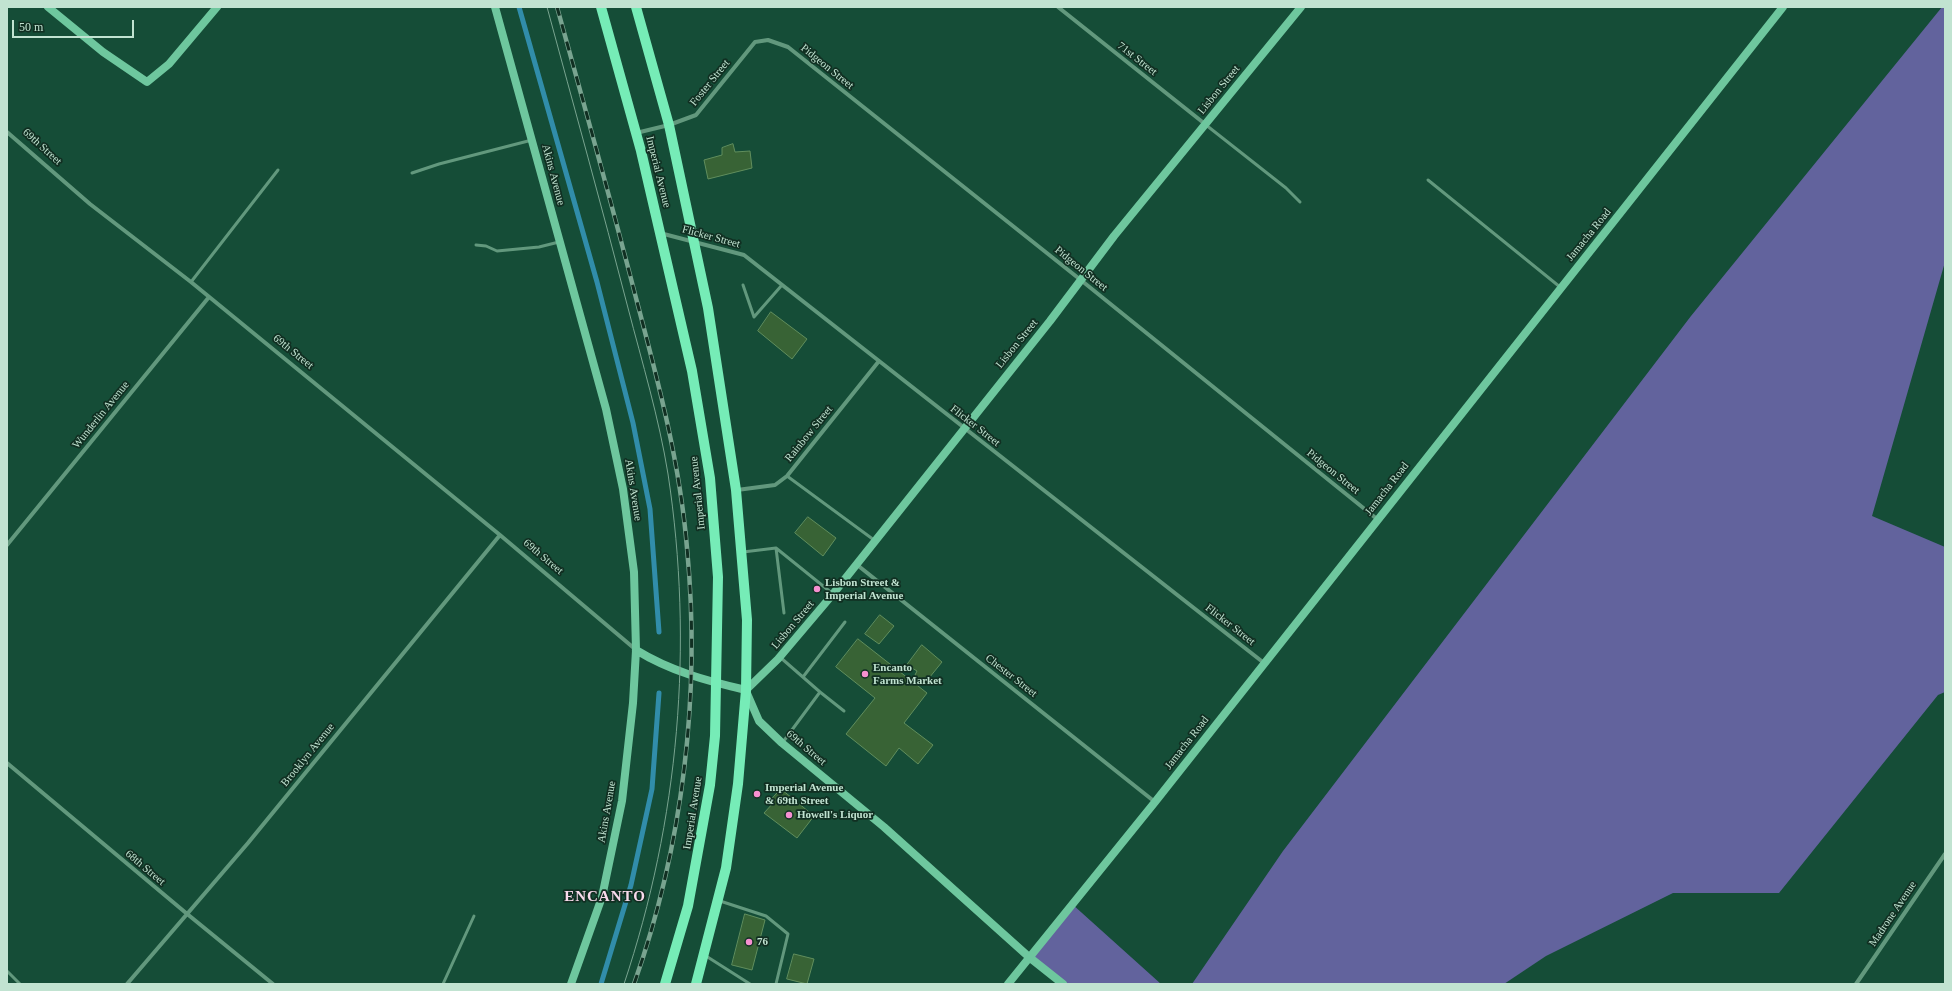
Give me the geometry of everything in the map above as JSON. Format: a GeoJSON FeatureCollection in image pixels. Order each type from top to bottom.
{"type":"FeatureCollection","features":[{"type":"Feature","properties":{"kind":"main road","name":"Imperial Avenue"},"geometry":{"type":"LineString","coordinates":[[601,7],[635,133],[692,371],[710,478],[718,576],[717,683],[710,785],[688,906],[665,984]]}},
{"type":"Feature","properties":{"kind":"main road","name":"Imperial Avenue"},"geometry":{"type":"LineString","coordinates":[[636,7],[669,125],[708,308],[736,490],[747,620],[746,690],[738,784],[726,868],[705,955],[696,984]]}},
{"type":"Feature","properties":{"kind":"street"},"geometry":{"type":"LineString","coordinates":[[48,7],[103,52],[147,82],[168,64],[217,7]]}},
{"type":"Feature","properties":{"kind":"street","name":"Akins Avenue"},"geometry":{"type":"LineString","coordinates":[[496,7],[559,242],[606,409],[623,489],[634,572],[636,650],[633,703],[622,801],[602,897],[571,984]]}},
{"type":"Feature","properties":{"kind":"street","name":"71st Street"},"geometry":{"type":"LineString","coordinates":[[1058,7],[1206,125]]}},
{"type":"Feature","properties":{"kind":"street","name":"Lisbon Street"},"geometry":{"type":"LineString","coordinates":[[746,690],[780,657],[833,594],[1082,281],[1119,230],[1301,7]]}},
{"type":"Feature","properties":{"kind":"street","name":"Jamacha Road"},"geometry":{"type":"LineString","coordinates":[[1008,984],[1029,956],[1155,802],[1377,519],[1783,7]]}},
{"type":"Feature","properties":{"kind":"street","name":"Foster Street"},"geometry":{"type":"LineString","coordinates":[[635,133],[669,125],[696,115],[755,42],[768,40]]}},
{"type":"Feature","properties":{"kind":"street","name":"Pidgeon Street"},"geometry":{"type":"LineString","coordinates":[[768,40],[788,47],[1082,281],[1377,519]]}},
{"type":"Feature","properties":{"kind":"street","name":"69th Street"},"geometry":{"type":"LineString","coordinates":[[7,132],[90,204],[191,282],[500,535],[636,650],[655,662],[672,669],[746,690],[758,720],[782,743],[884,827],[1029,956],[1063,984]]}},
{"type":"Feature","properties":{"kind":"street","name":"Flicker Street"},"geometry":{"type":"LineString","coordinates":[[660,233],[744,256],[1264,663]]}},
{"type":"Feature","properties":{"kind":"street","name":"Wunderlin Avenue"},"geometry":{"type":"LineString","coordinates":[[7,545],[209,297]]}},
{"type":"Feature","properties":{"kind":"street","name":"Rainbow Street"},"geometry":{"type":"LineString","coordinates":[[736,490],[775,485],[787,476],[879,361]]}},
{"type":"Feature","properties":{"kind":"street","name":"Brooklyn Avenue"},"geometry":{"type":"LineString","coordinates":[[127,984],[248,843],[500,535]]}},
{"type":"Feature","properties":{"kind":"street","name":"Chester Street"},"geometry":{"type":"LineString","coordinates":[[856,564],[1155,802]]}},
{"type":"Feature","properties":{"kind":"street","name":"68th Street"},"geometry":{"type":"LineString","coordinates":[[7,764],[186,914],[273,984]]}},
{"type":"Feature","properties":{"kind":"street","name":"Madrone Avenue"},"geometry":{"type":"LineString","coordinates":[[1856,984],[1945,854]]}},
{"type":"Feature","properties":{"kind":"lane"},"geometry":{"type":"LineString","coordinates":[[1206,125],[1286,188],[1300,202]]}},
{"type":"Feature","properties":{"kind":"lane"},"geometry":{"type":"LineString","coordinates":[[412,173],[439,164],[532,140]]}},
{"type":"Feature","properties":{"kind":"lane"},"geometry":{"type":"LineString","coordinates":[[191,282],[278,170]]}},
{"type":"Feature","properties":{"kind":"lane"},"geometry":{"type":"LineString","coordinates":[[1428,180],[1561,288]]}},
{"type":"Feature","properties":{"kind":"lane"},"geometry":{"type":"LineString","coordinates":[[476,245],[486,246],[497,251],[539,247],[559,242]]}},
{"type":"Feature","properties":{"kind":"lane"},"geometry":{"type":"LineString","coordinates":[[743,285],[754,317],[782,285]]}},
{"type":"Feature","properties":{"kind":"lane"},"geometry":{"type":"LineString","coordinates":[[787,476],[875,541]]}},
{"type":"Feature","properties":{"kind":"lane"},"geometry":{"type":"LineString","coordinates":[[776,548],[784,613]]}},
{"type":"Feature","properties":{"kind":"lane"},"geometry":{"type":"LineString","coordinates":[[742,552],[776,548],[833,594]]}},
{"type":"Feature","properties":{"kind":"lane"},"geometry":{"type":"LineString","coordinates":[[803,677],[845,622]]}},
{"type":"Feature","properties":{"kind":"lane"},"geometry":{"type":"LineString","coordinates":[[780,657],[844,711]]}},
{"type":"Feature","properties":{"kind":"lane"},"geometry":{"type":"LineString","coordinates":[[782,743],[820,692]]}},
{"type":"Feature","properties":{"kind":"lane"},"geometry":{"type":"LineString","coordinates":[[718,900],[766,916],[788,934],[776,984]]}},
{"type":"Feature","properties":{"kind":"lane"},"geometry":{"type":"LineString","coordinates":[[443,984],[474,916]]}},
{"type":"Feature","properties":{"kind":"lane"},"geometry":{"type":"LineString","coordinates":[[705,955],[750,984]]}},
{"type":"Feature","properties":{"kind":"lane"},"geometry":{"type":"LineString","coordinates":[[7,971],[20,984]]}},
{"type":"Feature","properties":{"kind":"shaded area"},"geometry":{"type":"Polygon","coordinates":[[[1942,7],[1945,7],[1945,262],[1872,516],[1945,547],[1945,692],[1938,695],[1779,893],[1673,893],[1546,956],[1504,984],[1192,984],[1283,851],[1691,316],[1942,7]]]}},
{"type":"Feature","properties":{"kind":"shaded area"},"geometry":{"type":"Polygon","coordinates":[[[1072,904],[1161,984],[1067,984],[1029,957],[1072,904]]]}},
{"type":"Feature","properties":{"kind":"building"},"geometry":{"type":"Polygon","coordinates":[[[733,144],[735,152],[750,151],[752,168],[708,179],[704,160],[722,155],[722,148],[733,144]]]}},
{"type":"Feature","properties":{"kind":"building"},"geometry":{"type":"Polygon","coordinates":[[[771,312],[807,339],[792,359],[758,331],[771,312]]]}},
{"type":"Feature","properties":{"kind":"building"},"geometry":{"type":"Polygon","coordinates":[[[808,517],[836,538],[823,556],[795,533],[808,517]]]}},
{"type":"Feature","properties":{"kind":"building"},"geometry":{"type":"Polygon","coordinates":[[[880,615],[894,626],[879,644],[865,634],[880,615]]]}},
{"type":"Feature","properties":{"kind":"building"},"geometry":{"type":"Polygon","coordinates":[[[858,639],[927,693],[904,723],[933,745],[918,764],[899,748],[886,766],[846,734],[875,698],[836,667],[858,639]]]}},
{"type":"Feature","properties":{"kind":"building"},"geometry":{"type":"Polygon","coordinates":[[[922,645],[942,662],[925,683],[915,675],[917,671],[907,665],[922,645]]]}},
{"type":"Feature","properties":{"kind":"building","name":"Howell's Liquor"},"geometry":{"type":"Polygon","coordinates":[[[781,789],[814,816],[797,838],[764,813],[774,802],[771,800],[781,789]]]}},
{"type":"Feature","properties":{"kind":"building"},"geometry":{"type":"Polygon","coordinates":[[[745,914],[765,920],[752,970],[732,965],[745,914]]]}},
{"type":"Feature","properties":{"kind":"building"},"geometry":{"type":"Polygon","coordinates":[[[794,954],[814,959],[807,984],[787,979],[794,954]]]}},
{"type":"Feature","properties":{"kind":"waterway"},"geometry":{"type":"LineString","coordinates":[[519,7],[597,282],[633,423],[650,509],[659,632]]}},
{"type":"Feature","properties":{"kind":"waterway"},"geometry":{"type":"LineString","coordinates":[[601,984],[631,885],[652,789],[659,693]]}},
{"type":"Feature","properties":{"kind":"tram line"},"geometry":{"type":"LineString","coordinates":[[547,7],[655,411],[668,474],[676,538],[680,603],[680,667],[676,732],[669,796],[658,859],[643,922],[624,984]]}},
{"type":"Feature","properties":{"kind":"railway"},"geometry":{"type":"LineString","coordinates":[[557,7],[617,225],[660,391],[674,453],[684,516],[687,548],[691,603],[692,658],[684,769],[676,824],[665,878],[651,932],[634,984]]}},
{"type":"Feature","properties":{"kind":"place","name":"Lisbon Street & Imperial Avenue"},"geometry":{"type":"Point","coordinates":[817,589]}},
{"type":"Feature","properties":{"kind":"place","name":"Encanto Farms Market"},"geometry":{"type":"Point","coordinates":[865,674]}},
{"type":"Feature","properties":{"kind":"place","name":"Imperial Avenue & 69th Street"},"geometry":{"type":"Point","coordinates":[757,794]}},
{"type":"Feature","properties":{"kind":"place","name":"Howell's Liquor"},"geometry":{"type":"Point","coordinates":[789,815]}},
{"type":"Feature","properties":{"kind":"place","name":"76"},"geometry":{"type":"Point","coordinates":[749,942]}},
{"type":"Feature","properties":{"kind":"district","name":"ENCANTO"},"geometry":{"type":"Point","coordinates":[605,897]}}]}
